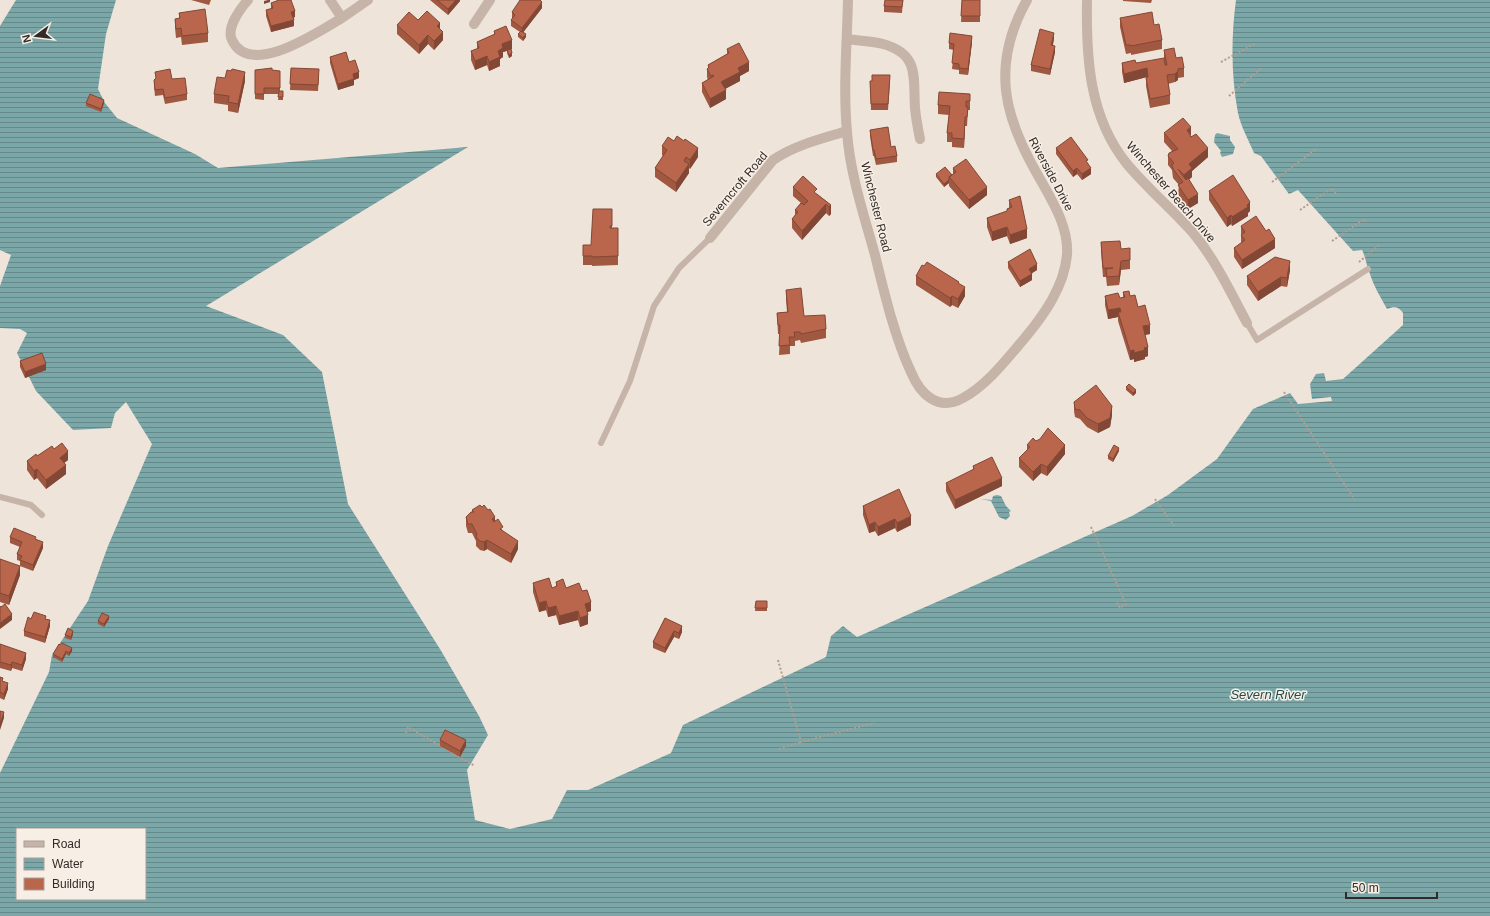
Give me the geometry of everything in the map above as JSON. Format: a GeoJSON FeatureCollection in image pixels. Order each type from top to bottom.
{"type":"FeatureCollection","features":[{"type":"Feature","properties":{"kind":"street"},"geometry":{"type":"LineString","coordinates":[[248,0],[242,6],[231,26],[231,39],[237,48],[247,54],[261,55],[289,47],[342,18],[368,0]]}},
{"type":"Feature","properties":{"kind":"street"},"geometry":{"type":"LineString","coordinates":[[330,0],[342,18]]}},
{"type":"Feature","properties":{"kind":"street"},"geometry":{"type":"LineString","coordinates":[[474,24],[490,0]]}},
{"type":"Feature","properties":{"kind":"street","name":"Winchester Road"},"geometry":{"type":"LineString","coordinates":[[848,0],[845,107],[846,131],[858,194],[885,296],[911,373],[923,393],[930,400],[939,403]]}},
{"type":"Feature","properties":{"kind":"street","name":"Riverside Drive"},"geometry":{"type":"LineString","coordinates":[[939,403],[959,400],[972,393],[1012,353],[1036,325],[1052,300],[1061,282],[1065,268],[1067,253],[1061,219],[1020,145],[1011,118],[1006,93],[1008,44],[1027,0]]}},
{"type":"Feature","properties":{"kind":"street","name":"Winchester Beach Drive"},"geometry":{"type":"LineString","coordinates":[[1087,0],[1087,61],[1092,90],[1106,131],[1126,163],[1195,235],[1248,323]]}},
{"type":"Feature","properties":{"kind":"street"},"geometry":{"type":"LineString","coordinates":[[847,39],[884,44],[900,51],[912,64],[914,75],[915,108],[920,139]]}},
{"type":"Feature","properties":{"kind":"street","name":"Severncroft Road"},"geometry":{"type":"LineString","coordinates":[[710,238],[773,160],[800,146],[846,131]]}},
{"type":"Feature","properties":{"kind":"lane"},"geometry":{"type":"LineString","coordinates":[[602,443],[630,381],[654,306],[679,268],[710,238]]}},
{"type":"Feature","properties":{"kind":"lane"},"geometry":{"type":"LineString","coordinates":[[1248,323],[1257,340],[1368,269]]}},
{"type":"Feature","properties":{"kind":"lane"},"geometry":{"type":"LineString","coordinates":[[0,497],[31,505],[42,515]]}},
{"type":"Feature","properties":{"kind":"path"},"geometry":{"type":"LineString","coordinates":[[1221,62],[1256,43]]}},
{"type":"Feature","properties":{"kind":"path"},"geometry":{"type":"LineString","coordinates":[[1229,96],[1260,69],[1258,66]]}},
{"type":"Feature","properties":{"kind":"path"},"geometry":{"type":"LineString","coordinates":[[1272,182],[1316,148]]}},
{"type":"Feature","properties":{"kind":"path"},"geometry":{"type":"LineString","coordinates":[[1300,210],[1332,188],[1336,194]]}},
{"type":"Feature","properties":{"kind":"path"},"geometry":{"type":"LineString","coordinates":[[1332,241],[1364,219],[1367,224]]}},
{"type":"Feature","properties":{"kind":"path"},"geometry":{"type":"LineString","coordinates":[[1359,262],[1380,245]]}},
{"type":"Feature","properties":{"kind":"path"},"geometry":{"type":"LineString","coordinates":[[1284,392],[1355,500]]}},
{"type":"Feature","properties":{"kind":"path"},"geometry":{"type":"LineString","coordinates":[[1155,499],[1174,526]]}},
{"type":"Feature","properties":{"kind":"path"},"geometry":{"type":"LineString","coordinates":[[1091,527],[1126,604],[1120,608],[1116,602]]}},
{"type":"Feature","properties":{"kind":"path"},"geometry":{"type":"LineString","coordinates":[[778,660],[801,742]]}},
{"type":"Feature","properties":{"kind":"path"},"geometry":{"type":"LineString","coordinates":[[779,749],[874,723]]}},
{"type":"Feature","properties":{"kind":"path"},"geometry":{"type":"LineString","coordinates":[[406,733],[408,727],[475,766]]}},
{"type":"Feature","properties":{"kind":"water","name":"Severn River"},"geometry":{"type":"Polygon","coordinates":[[[16,0],[116,0],[106,34],[98,89],[105,103],[117,118],[195,154],[218,168],[468,147],[206,306],[283,335],[322,372],[348,504],[440,649],[479,716],[488,735],[467,770],[475,820],[510,829],[552,819],[567,790],[588,790],[671,753],[683,725],[826,657],[831,636],[843,626],[857,637],[1132,516],[1168,495],[1217,459],[1253,409],[1290,393],[1298,404],[1332,401],[1331,397],[1312,399],[1310,384],[1316,374],[1324,373],[1326,381],[1343,379],[1403,325],[1403,313],[1400,309],[1396,308],[1387,309],[1373,281],[1362,250],[1353,251],[1298,190],[1289,194],[1261,156],[1254,153],[1239,118],[1234,85],[1233,28],[1236,0],[1490,0],[1490,916],[0,916],[0,773],[49,672],[52,655],[88,601],[108,546],[152,444],[126,402],[115,413],[111,428],[73,430],[36,391],[17,353],[27,333],[20,329],[0,328],[0,286],[11,255],[0,250],[0,26],[16,0]]]}},
{"type":"Feature","properties":{"kind":"water"},"geometry":{"type":"Polygon","coordinates":[[[1217,133],[1230,136],[1230,140],[1235,147],[1233,154],[1222,157],[1220,153],[1221,151],[1214,142],[1215,135],[1217,133]]]}},
{"type":"Feature","properties":{"kind":"water"},"geometry":{"type":"Polygon","coordinates":[[[993,496],[1001,496],[1006,506],[1011,511],[1009,512],[1010,516],[1006,520],[999,517],[991,501],[980,499],[992,500],[993,496]]]}},
{"type":"Feature","properties":{"kind":"building"},"geometry":{"type":"Polygon","coordinates":[[[279,0],[291,0],[295,11],[291,12],[294,20],[271,26],[266,10],[273,8],[271,3],[279,0]]]}},
{"type":"Feature","properties":{"kind":"building"},"geometry":{"type":"Polygon","coordinates":[[[437,0],[456,0],[448,9],[437,0]]]}},
{"type":"Feature","properties":{"kind":"building"},"geometry":{"type":"Polygon","coordinates":[[[520,0],[540,0],[542,2],[522,28],[511,20],[515,15],[512,12],[520,0]]]}},
{"type":"Feature","properties":{"kind":"building"},"geometry":{"type":"Polygon","coordinates":[[[885,0],[903,0],[902,7],[884,6],[885,0]]]}},
{"type":"Feature","properties":{"kind":"building"},"geometry":{"type":"Polygon","coordinates":[[[962,0],[980,0],[980,16],[961,16],[962,0]]]}},
{"type":"Feature","properties":{"kind":"building"},"geometry":{"type":"Polygon","coordinates":[[[205,9],[208,33],[182,36],[181,28],[176,29],[175,19],[180,18],[179,13],[205,9]]]}},
{"type":"Feature","properties":{"kind":"building"},"geometry":{"type":"Polygon","coordinates":[[[427,11],[440,23],[437,26],[443,32],[434,41],[428,35],[419,45],[397,25],[409,12],[418,20],[427,11]]]}},
{"type":"Feature","properties":{"kind":"building"},"geometry":{"type":"Polygon","coordinates":[[[1152,12],[1154,25],[1159,24],[1162,40],[1131,46],[1126,45],[1120,18],[1152,12]]]}},
{"type":"Feature","properties":{"kind":"building"},"geometry":{"type":"Polygon","coordinates":[[[506,26],[512,40],[502,44],[503,48],[498,51],[500,57],[489,62],[487,56],[475,61],[471,51],[479,48],[477,42],[495,34],[494,31],[506,26]]]}},
{"type":"Feature","properties":{"kind":"building"},"geometry":{"type":"Polygon","coordinates":[[[1040,29],[1054,33],[1051,45],[1055,46],[1050,69],[1031,65],[1040,29]]]}},
{"type":"Feature","properties":{"kind":"building"},"geometry":{"type":"Polygon","coordinates":[[[521,31],[526,34],[523,38],[518,34],[521,31]]]}},
{"type":"Feature","properties":{"kind":"building"},"geometry":{"type":"Polygon","coordinates":[[[950,33],[972,36],[968,69],[959,68],[959,64],[952,63],[954,44],[949,43],[950,33]]]}},
{"type":"Feature","properties":{"kind":"building"},"geometry":{"type":"Polygon","coordinates":[[[739,43],[749,62],[738,68],[740,72],[721,82],[726,90],[710,99],[702,83],[714,76],[711,76],[707,69],[709,67],[708,65],[729,53],[727,49],[739,43]]]}},
{"type":"Feature","properties":{"kind":"building"},"geometry":{"type":"Polygon","coordinates":[[[1174,48],[1176,58],[1182,57],[1184,68],[1178,69],[1175,74],[1167,75],[1170,95],[1150,99],[1146,78],[1148,77],[1147,68],[1124,74],[1122,63],[1135,60],[1136,63],[1164,58],[1165,65],[1167,65],[1164,50],[1174,48]]]}},
{"type":"Feature","properties":{"kind":"building"},"geometry":{"type":"Polygon","coordinates":[[[511,49],[512,53],[509,55],[507,50],[511,49]]]}},
{"type":"Feature","properties":{"kind":"building"},"geometry":{"type":"Polygon","coordinates":[[[346,52],[349,62],[355,60],[359,72],[353,74],[354,79],[338,84],[330,57],[346,52]]]}},
{"type":"Feature","properties":{"kind":"building"},"geometry":{"type":"Polygon","coordinates":[[[272,68],[272,70],[280,71],[280,88],[264,88],[264,94],[255,94],[255,70],[272,68]]]}},
{"type":"Feature","properties":{"kind":"building"},"geometry":{"type":"Polygon","coordinates":[[[291,68],[319,69],[318,85],[290,84],[291,68]]]}},
{"type":"Feature","properties":{"kind":"building"},"geometry":{"type":"Polygon","coordinates":[[[170,69],[172,79],[185,78],[187,94],[165,98],[163,89],[155,90],[155,72],[170,69]]]}},
{"type":"Feature","properties":{"kind":"building"},"geometry":{"type":"Polygon","coordinates":[[[232,69],[245,72],[238,104],[228,102],[229,96],[214,94],[217,77],[225,78],[227,70],[231,71],[232,69]]]}},
{"type":"Feature","properties":{"kind":"building"},"geometry":{"type":"Polygon","coordinates":[[[872,75],[890,75],[888,104],[871,104],[870,81],[872,81],[872,75]]]}},
{"type":"Feature","properties":{"kind":"building"},"geometry":{"type":"Polygon","coordinates":[[[279,91],[283,91],[283,97],[278,97],[279,91]]]}},
{"type":"Feature","properties":{"kind":"building"},"geometry":{"type":"Polygon","coordinates":[[[939,92],[970,94],[970,101],[966,101],[966,107],[968,107],[967,117],[965,117],[964,139],[952,138],[952,133],[947,133],[950,106],[938,105],[939,92]]]}},
{"type":"Feature","properties":{"kind":"building"},"geometry":{"type":"Polygon","coordinates":[[[90,94],[104,100],[101,109],[86,103],[90,94]]]}},
{"type":"Feature","properties":{"kind":"building"},"geometry":{"type":"Polygon","coordinates":[[[1183,118],[1191,127],[1187,130],[1191,137],[1196,134],[1208,148],[1189,164],[1192,168],[1184,175],[1178,169],[1186,180],[1188,178],[1198,194],[1188,200],[1178,185],[1183,182],[1173,169],[1172,165],[1174,163],[1168,156],[1169,153],[1178,149],[1164,133],[1183,118]]]}},
{"type":"Feature","properties":{"kind":"building"},"geometry":{"type":"Polygon","coordinates":[[[888,127],[891,147],[895,146],[897,156],[876,159],[870,130],[888,127]]]}},
{"type":"Feature","properties":{"kind":"building"},"geometry":{"type":"Polygon","coordinates":[[[677,136],[684,141],[685,139],[698,148],[690,160],[686,157],[684,161],[689,164],[676,183],[655,168],[667,150],[662,146],[668,137],[674,141],[677,136]]]}},
{"type":"Feature","properties":{"kind":"building"},"geometry":{"type":"Polygon","coordinates":[[[1071,137],[1088,160],[1086,161],[1091,168],[1082,174],[1077,168],[1073,171],[1056,148],[1071,137]]]}},
{"type":"Feature","properties":{"kind":"building"},"geometry":{"type":"Polygon","coordinates":[[[966,159],[987,187],[969,200],[949,177],[956,172],[953,168],[966,159]]]}},
{"type":"Feature","properties":{"kind":"building"},"geometry":{"type":"Polygon","coordinates":[[[945,167],[952,175],[944,184],[936,174],[945,167]]]}},
{"type":"Feature","properties":{"kind":"building"},"geometry":{"type":"Polygon","coordinates":[[[1233,175],[1250,202],[1247,205],[1248,207],[1232,217],[1231,215],[1227,218],[1209,191],[1233,175]]]}},
{"type":"Feature","properties":{"kind":"building"},"geometry":{"type":"Polygon","coordinates":[[[803,176],[817,189],[814,192],[831,205],[829,207],[826,204],[802,231],[792,219],[798,212],[795,210],[801,203],[804,205],[808,201],[793,187],[803,176]]]}},
{"type":"Feature","properties":{"kind":"building"},"geometry":{"type":"Polygon","coordinates":[[[1020,196],[1027,229],[1010,235],[1007,227],[992,232],[987,218],[1007,211],[1007,209],[1012,207],[1009,200],[1020,196]]]}},
{"type":"Feature","properties":{"kind":"building"},"geometry":{"type":"Polygon","coordinates":[[[593,209],[612,209],[612,226],[610,226],[610,228],[618,228],[618,256],[583,256],[583,245],[591,245],[593,209]]]}},
{"type":"Feature","properties":{"kind":"building"},"geometry":{"type":"Polygon","coordinates":[[[1256,216],[1266,231],[1269,229],[1275,239],[1242,260],[1234,248],[1245,240],[1241,235],[1245,232],[1241,226],[1256,216]]]}},
{"type":"Feature","properties":{"kind":"building"},"geometry":{"type":"Polygon","coordinates":[[[1120,241],[1121,249],[1130,248],[1130,260],[1121,261],[1119,276],[1107,277],[1106,269],[1113,268],[1103,268],[1101,242],[1120,241]]]}},
{"type":"Feature","properties":{"kind":"building"},"geometry":{"type":"Polygon","coordinates":[[[1030,249],[1037,264],[1029,269],[1032,274],[1020,281],[1008,262],[1030,249]]]}},
{"type":"Feature","properties":{"kind":"building"},"geometry":{"type":"Polygon","coordinates":[[[1275,257],[1290,261],[1287,278],[1281,277],[1258,292],[1247,276],[1275,257]]]}},
{"type":"Feature","properties":{"kind":"building"},"geometry":{"type":"Polygon","coordinates":[[[927,262],[965,287],[958,299],[952,296],[950,298],[916,276],[922,265],[924,266],[927,262]]]}},
{"type":"Feature","properties":{"kind":"building"},"geometry":{"type":"Polygon","coordinates":[[[801,288],[804,316],[825,315],[826,329],[801,334],[800,332],[794,332],[795,337],[789,337],[790,345],[779,346],[780,325],[778,325],[777,313],[788,312],[786,290],[801,288]]]}},
{"type":"Feature","properties":{"kind":"building"},"geometry":{"type":"Polygon","coordinates":[[[1129,291],[1130,296],[1135,295],[1138,307],[1145,305],[1150,325],[1143,326],[1148,347],[1144,348],[1145,350],[1134,353],[1134,350],[1130,351],[1118,312],[1121,312],[1120,308],[1108,310],[1105,296],[1118,293],[1120,298],[1125,297],[1123,292],[1129,291]]]}},
{"type":"Feature","properties":{"kind":"building"},"geometry":{"type":"Polygon","coordinates":[[[42,353],[46,364],[25,372],[20,361],[42,353]]]}},
{"type":"Feature","properties":{"kind":"building"},"geometry":{"type":"Polygon","coordinates":[[[1129,384],[1136,390],[1133,393],[1126,387],[1129,384]]]}},
{"type":"Feature","properties":{"kind":"building"},"geometry":{"type":"Polygon","coordinates":[[[1096,385],[1112,406],[1110,418],[1098,424],[1087,418],[1080,410],[1075,409],[1074,402],[1096,385]]]}},
{"type":"Feature","properties":{"kind":"building"},"geometry":{"type":"Polygon","coordinates":[[[1048,428],[1065,445],[1047,467],[1041,464],[1033,472],[1019,458],[1030,447],[1027,445],[1033,438],[1036,441],[1040,439],[1048,428]]]}},
{"type":"Feature","properties":{"kind":"building"},"geometry":{"type":"Polygon","coordinates":[[[62,443],[68,451],[60,458],[66,465],[46,480],[37,469],[34,471],[27,461],[36,454],[37,456],[52,446],[54,449],[62,443]]]}},
{"type":"Feature","properties":{"kind":"building"},"geometry":{"type":"Polygon","coordinates":[[[1114,445],[1119,448],[1113,459],[1108,456],[1114,445]]]}},
{"type":"Feature","properties":{"kind":"building"},"geometry":{"type":"Polygon","coordinates":[[[992,457],[1002,478],[955,500],[946,483],[974,469],[973,466],[992,457]]]}},
{"type":"Feature","properties":{"kind":"building"},"geometry":{"type":"Polygon","coordinates":[[[899,489],[911,516],[897,523],[895,519],[878,527],[875,522],[869,525],[863,506],[899,489]]]}},
{"type":"Feature","properties":{"kind":"building"},"geometry":{"type":"Polygon","coordinates":[[[480,505],[482,507],[484,505],[488,510],[490,509],[495,517],[492,519],[494,522],[498,519],[503,527],[500,529],[518,541],[511,554],[487,540],[484,542],[480,541],[476,537],[477,534],[472,524],[468,524],[466,517],[471,512],[474,512],[472,510],[480,505]]]}},
{"type":"Feature","properties":{"kind":"building"},"geometry":{"type":"Polygon","coordinates":[[[14,528],[36,537],[35,539],[43,542],[33,565],[20,560],[22,556],[17,554],[22,542],[10,537],[14,528]]]}},
{"type":"Feature","properties":{"kind":"building"},"geometry":{"type":"Polygon","coordinates":[[[0,559],[20,566],[9,596],[0,593],[0,559]]]}},
{"type":"Feature","properties":{"kind":"building"},"geometry":{"type":"Polygon","coordinates":[[[549,578],[552,588],[557,586],[556,582],[563,579],[566,588],[579,583],[582,591],[587,590],[591,602],[585,604],[588,615],[580,618],[578,611],[559,616],[556,606],[548,608],[546,601],[539,603],[533,583],[549,578]]]}},
{"type":"Feature","properties":{"kind":"building"},"geometry":{"type":"Polygon","coordinates":[[[756,601],[767,601],[767,608],[755,608],[756,601]]]}},
{"type":"Feature","properties":{"kind":"building"},"geometry":{"type":"Polygon","coordinates":[[[5,604],[12,614],[0,623],[0,606],[1,607],[5,604]]]}},
{"type":"Feature","properties":{"kind":"building"},"geometry":{"type":"Polygon","coordinates":[[[34,612],[46,616],[45,619],[50,620],[45,637],[24,631],[28,617],[31,619],[34,612]]]}},
{"type":"Feature","properties":{"kind":"building"},"geometry":{"type":"Polygon","coordinates":[[[102,613],[109,616],[104,624],[98,621],[102,613]]]}},
{"type":"Feature","properties":{"kind":"building"},"geometry":{"type":"Polygon","coordinates":[[[665,618],[682,626],[679,633],[674,631],[665,648],[653,642],[665,618]]]}},
{"type":"Feature","properties":{"kind":"building"},"geometry":{"type":"Polygon","coordinates":[[[68,628],[73,631],[71,637],[65,635],[68,628]]]}},
{"type":"Feature","properties":{"kind":"building"},"geometry":{"type":"Polygon","coordinates":[[[62,643],[72,648],[69,653],[66,651],[62,659],[53,654],[59,644],[60,645],[62,643]]]}},
{"type":"Feature","properties":{"kind":"building"},"geometry":{"type":"Polygon","coordinates":[[[0,644],[26,653],[22,665],[12,662],[11,665],[0,662],[0,644]]]}},
{"type":"Feature","properties":{"kind":"building"},"geometry":{"type":"Polygon","coordinates":[[[0,677],[3,678],[2,681],[8,683],[4,694],[0,692],[0,677]]]}},
{"type":"Feature","properties":{"kind":"building"},"geometry":{"type":"Polygon","coordinates":[[[0,711],[4,712],[0,724],[0,711]]]}},
{"type":"Feature","properties":{"kind":"building"},"geometry":{"type":"Polygon","coordinates":[[[445,730],[466,740],[460,751],[440,740],[445,730]]]}}]}
